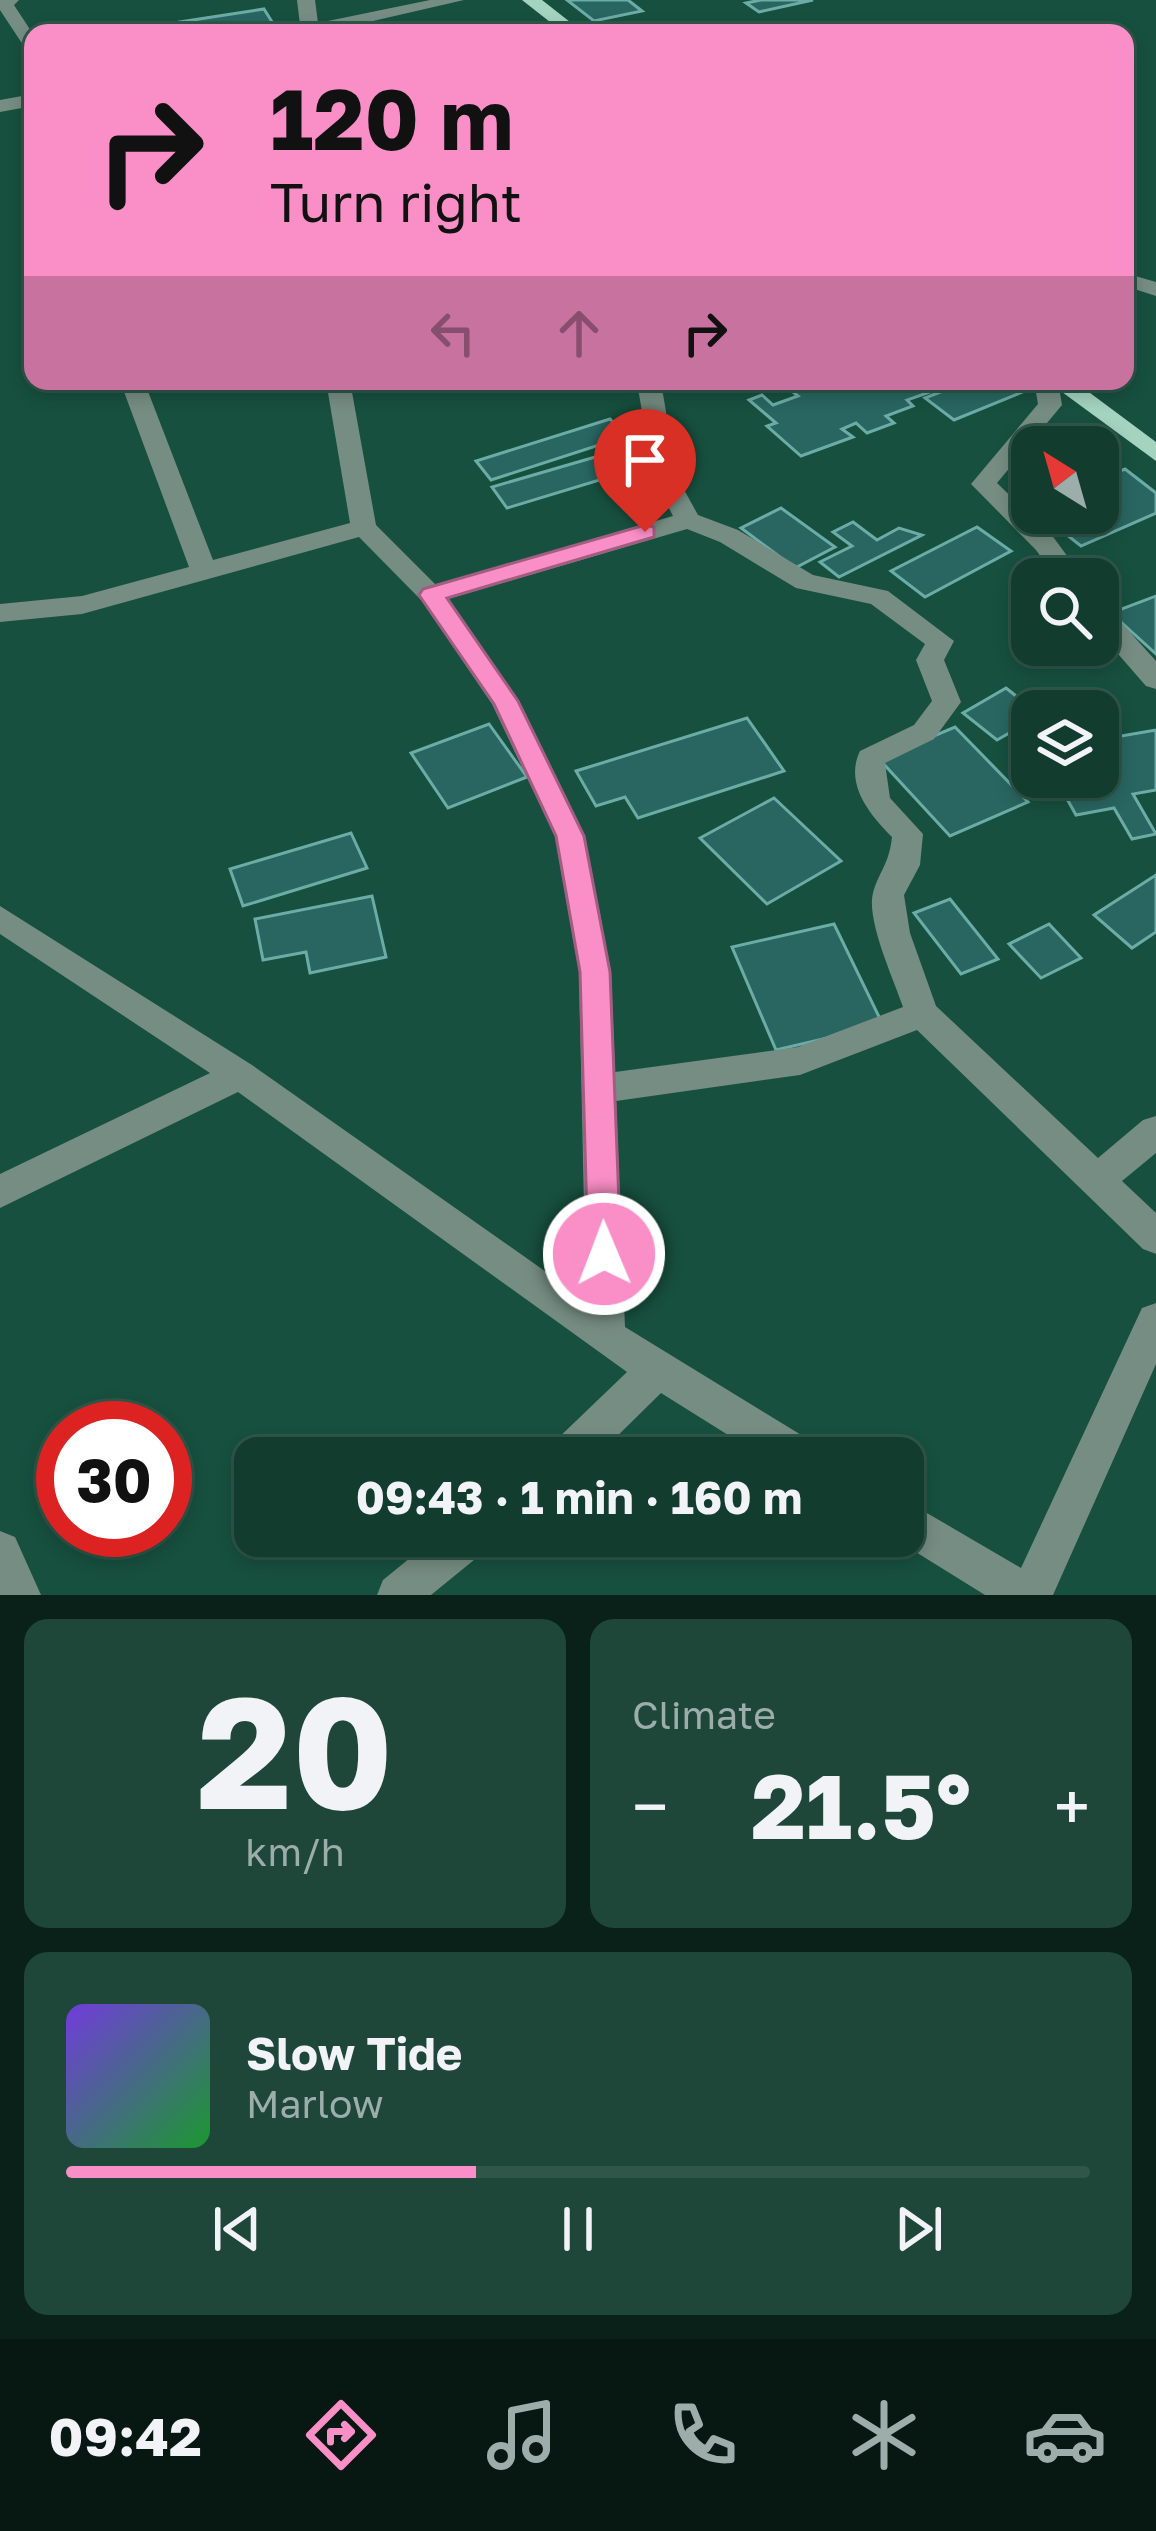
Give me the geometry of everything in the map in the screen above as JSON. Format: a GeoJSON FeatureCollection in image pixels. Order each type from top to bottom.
{"type":"FeatureCollection","features":[{"type":"Feature","properties":{"kind":"main road"},"geometry":{"type":"LineString","coordinates":[[531,0],[563,24]]}},
{"type":"Feature","properties":{"kind":"main road"},"geometry":{"type":"LineString","coordinates":[[1071,390],[1156,454]]}},
{"type":"Feature","properties":{"kind":"street"},"geometry":{"type":"LineString","coordinates":[[346,24],[455,0]]}},
{"type":"Feature","properties":{"kind":"street"},"geometry":{"type":"LineString","coordinates":[[5,1],[24,32]]}},
{"type":"Feature","properties":{"kind":"street"},"geometry":{"type":"LineString","coordinates":[[135,390],[203,572]]}},
{"type":"Feature","properties":{"kind":"street"},"geometry":{"type":"LineString","coordinates":[[340,390],[364,527],[431,595],[506,701],[570,836],[595,972],[606,1337]]}},
{"type":"Feature","properties":{"kind":"street"},"geometry":{"type":"LineString","coordinates":[[649,390],[665,476],[688,520]]}},
{"type":"Feature","properties":{"kind":"street"},"geometry":{"type":"LineString","coordinates":[[1048,390],[1050,405],[982,484],[1055,558]]}},
{"type":"Feature","properties":{"kind":"street"},"geometry":{"type":"LineString","coordinates":[[431,595],[688,520],[729,536],[806,582],[879,597],[940,640],[930,660],[947,702],[924,732],[870,758],[877,802],[908,834],[904,865],[888,895],[894,933],[922,1015],[1156,1237]]}},
{"type":"Feature","properties":{"kind":"street"},"geometry":{"type":"LineString","coordinates":[[0,614],[82,604],[364,527]]}},
{"type":"Feature","properties":{"kind":"street"},"geometry":{"type":"LineString","coordinates":[[1119,638],[1156,679]]}},
{"type":"Feature","properties":{"kind":"street"},"geometry":{"type":"LineString","coordinates":[[0,918],[240,1075],[606,1337],[768,1437]]}},
{"type":"Feature","properties":{"kind":"street"},"geometry":{"type":"LineString","coordinates":[[602,1088],[800,1061],[922,1015]]}},
{"type":"Feature","properties":{"kind":"street"},"geometry":{"type":"LineString","coordinates":[[0,1192],[240,1075]]}},
{"type":"Feature","properties":{"kind":"street"},"geometry":{"type":"LineString","coordinates":[[1097,1181],[1156,1131]]}},
{"type":"Feature","properties":{"kind":"street"},"geometry":{"type":"LineString","coordinates":[[924,1533],[1028,1595],[1156,1322]]}},
{"type":"Feature","properties":{"kind":"street"},"geometry":{"type":"LineString","coordinates":[[588,1437],[658,1369]]}},
{"type":"Feature","properties":{"kind":"street"},"geometry":{"type":"LineString","coordinates":[[0,1552],[20,1595]]}},
{"type":"Feature","properties":{"kind":"street"},"geometry":{"type":"LineString","coordinates":[[398,1595],[444,1557]]}},
{"type":"Feature","properties":{"kind":"building"},"geometry":{"type":"Polygon","coordinates":[[[567,0],[628,0],[642,11],[594,21],[567,0]]]}},
{"type":"Feature","properties":{"kind":"building"},"geometry":{"type":"Polygon","coordinates":[[[813,0],[759,12],[746,3],[813,0]]]}},
{"type":"Feature","properties":{"kind":"building"},"geometry":{"type":"Polygon","coordinates":[[[264,9],[273,24],[181,24],[264,9]]]}},
{"type":"Feature","properties":{"kind":"building"},"geometry":{"type":"Polygon","coordinates":[[[791,390],[935,390],[907,400],[913,406],[886,416],[894,423],[867,433],[856,423],[842,429],[853,437],[801,456],[767,426],[776,423],[749,400],[762,395],[773,405],[798,396],[791,390]]]}},
{"type":"Feature","properties":{"kind":"building"},"geometry":{"type":"Polygon","coordinates":[[[945,390],[1027,390],[954,420],[925,398],[945,390]]]}},
{"type":"Feature","properties":{"kind":"building"},"geometry":{"type":"Polygon","coordinates":[[[610,419],[627,436],[491,480],[476,461],[610,419]]]}},
{"type":"Feature","properties":{"kind":"building"},"geometry":{"type":"Polygon","coordinates":[[[633,446],[649,465],[507,508],[492,487],[633,446]]]}},
{"type":"Feature","properties":{"kind":"building"},"geometry":{"type":"Polygon","coordinates":[[[1125,469],[1156,493],[1156,513],[1119,529],[1119,471],[1125,469]]]}},
{"type":"Feature","properties":{"kind":"building"},"geometry":{"type":"Polygon","coordinates":[[[781,508],[835,547],[795,568],[741,528],[781,508]]]}},
{"type":"Feature","properties":{"kind":"building"},"geometry":{"type":"Polygon","coordinates":[[[853,522],[877,540],[899,528],[922,535],[839,577],[820,562],[852,546],[833,532],[853,522]]]}},
{"type":"Feature","properties":{"kind":"building"},"geometry":{"type":"Polygon","coordinates":[[[977,527],[1011,551],[925,597],[891,571],[977,527]]]}},
{"type":"Feature","properties":{"kind":"building"},"geometry":{"type":"Polygon","coordinates":[[[1066,534],[1108,534],[1081,546],[1066,534]]]}},
{"type":"Feature","properties":{"kind":"building"},"geometry":{"type":"Polygon","coordinates":[[[1156,596],[1156,654],[1119,620],[1119,610],[1156,596]]]}},
{"type":"Feature","properties":{"kind":"building"},"geometry":{"type":"Polygon","coordinates":[[[1006,688],[1011,692],[1011,732],[997,740],[963,713],[1006,688]]]}},
{"type":"Feature","properties":{"kind":"building"},"geometry":{"type":"Polygon","coordinates":[[[747,718],[784,771],[638,818],[625,797],[596,806],[576,771],[747,718]]]}},
{"type":"Feature","properties":{"kind":"building"},"geometry":{"type":"Polygon","coordinates":[[[489,724],[527,777],[448,808],[411,753],[489,724]]]}},
{"type":"Feature","properties":{"kind":"building"},"geometry":{"type":"Polygon","coordinates":[[[955,727],[1011,785],[1011,798],[1028,802],[950,836],[879,759],[955,727]]]}},
{"type":"Feature","properties":{"kind":"building"},"geometry":{"type":"Polygon","coordinates":[[[1156,730],[1156,790],[1133,794],[1156,834],[1132,839],[1114,808],[1076,815],[1066,798],[1119,798],[1119,736],[1156,730]]]}},
{"type":"Feature","properties":{"kind":"building"},"geometry":{"type":"Polygon","coordinates":[[[774,798],[841,861],[767,904],[700,838],[774,798]]]}},
{"type":"Feature","properties":{"kind":"building"},"geometry":{"type":"Polygon","coordinates":[[[351,833],[367,868],[243,906],[230,869],[351,833]]]}},
{"type":"Feature","properties":{"kind":"building"},"geometry":{"type":"Polygon","coordinates":[[[1156,875],[1156,932],[1132,948],[1094,915],[1156,875]]]}},
{"type":"Feature","properties":{"kind":"building"},"geometry":{"type":"Polygon","coordinates":[[[372,896],[386,957],[310,973],[306,952],[263,960],[255,919],[372,896]]]}},
{"type":"Feature","properties":{"kind":"building"},"geometry":{"type":"Polygon","coordinates":[[[950,899],[998,959],[961,974],[914,913],[950,899]]]}},
{"type":"Feature","properties":{"kind":"building"},"geometry":{"type":"Polygon","coordinates":[[[834,924],[883,1025],[776,1050],[732,947],[834,924]]]}},
{"type":"Feature","properties":{"kind":"building"},"geometry":{"type":"Polygon","coordinates":[[[1049,924],[1081,958],[1041,978],[1009,944],[1049,924]]]}},
{"type":"Feature","properties":{"kind":"route"},"geometry":{"type":"LineString","coordinates":[[604,1254],[595,972],[570,836],[506,701],[431,595],[645,532]]}}]}
